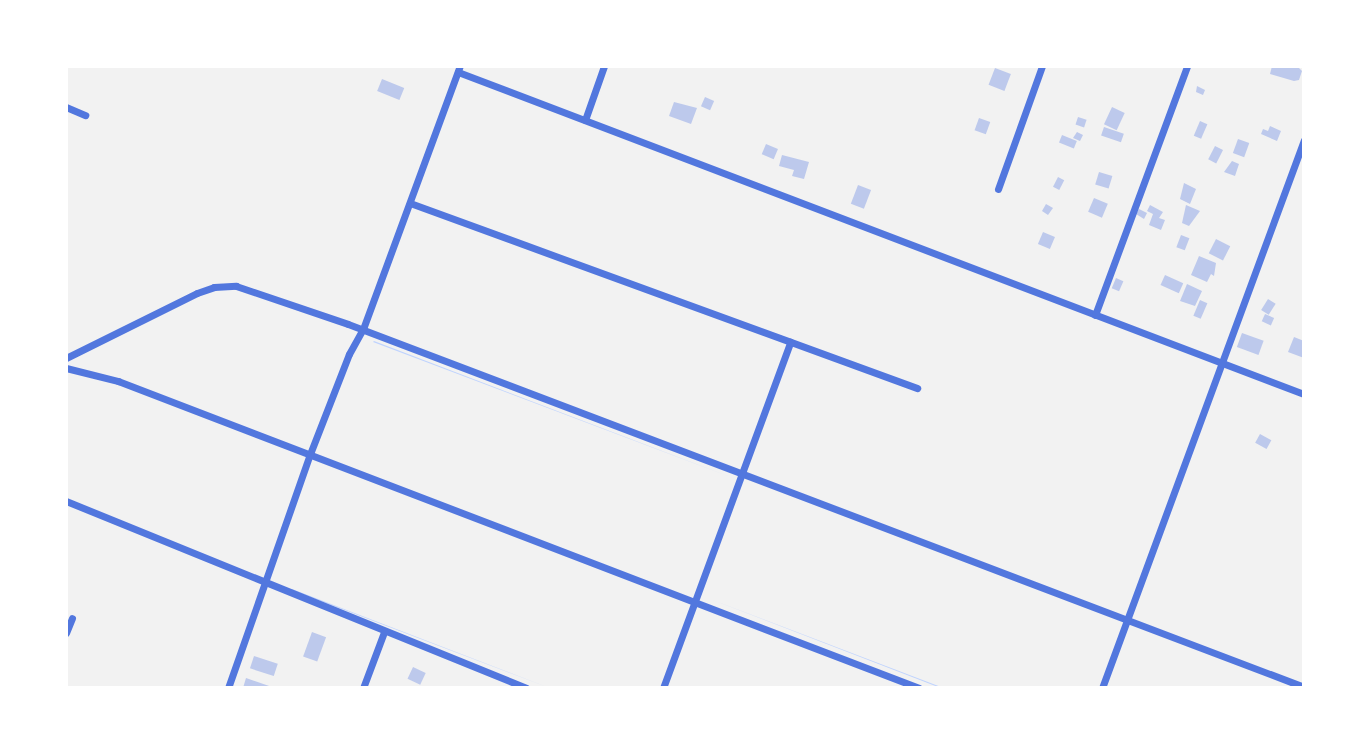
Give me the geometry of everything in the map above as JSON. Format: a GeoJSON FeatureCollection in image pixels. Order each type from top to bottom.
{"type":"FeatureCollection","features":[{"type":"Feature","properties":{"kind":"street"},"geometry":{"type":"LineString","coordinates":[[585,120],[604,66]]}},
{"type":"Feature","properties":{"kind":"street"},"geometry":{"type":"LineString","coordinates":[[998,189],[1042,66]]}},
{"type":"Feature","properties":{"kind":"street"},"geometry":{"type":"LineString","coordinates":[[1095,315],[1187,66]]}},
{"type":"Feature","properties":{"kind":"street"},"geometry":{"type":"LineString","coordinates":[[228,688],[310,454],[349,354],[363,330],[459,69],[585,120],[1304,394]]}},
{"type":"Feature","properties":{"kind":"street"},"geometry":{"type":"LineString","coordinates":[[66,107],[85,115]]}},
{"type":"Feature","properties":{"kind":"street"},"geometry":{"type":"LineString","coordinates":[[1102,688],[1304,140]]}},
{"type":"Feature","properties":{"kind":"street"},"geometry":{"type":"LineString","coordinates":[[410,203],[918,388]]}},
{"type":"Feature","properties":{"kind":"street"},"geometry":{"type":"LineString","coordinates":[[66,358],[214,286],[236,286],[259,292],[1304,687]]}},
{"type":"Feature","properties":{"kind":"street"},"geometry":{"type":"LineString","coordinates":[[663,688],[790,342]]}},
{"type":"Feature","properties":{"kind":"street"},"geometry":{"type":"LineString","coordinates":[[66,368],[118,381],[919,688]]}},
{"type":"Feature","properties":{"kind":"street"},"geometry":{"type":"LineString","coordinates":[[66,501],[515,686],[526,688]]}},
{"type":"Feature","properties":{"kind":"street"},"geometry":{"type":"LineString","coordinates":[[66,633],[72,618]]}},
{"type":"Feature","properties":{"kind":"street"},"geometry":{"type":"LineString","coordinates":[[363,688],[384,632]]}},
{"type":"Feature","properties":{"kind":"water"},"geometry":{"type":"Polygon","coordinates":[[[374,341],[733,478],[373,342],[374,341]]]}},
{"type":"Feature","properties":{"kind":"water"},"geometry":{"type":"Polygon","coordinates":[[[292,589],[547,687],[292,590],[292,589]]]}},
{"type":"Feature","properties":{"kind":"water"},"geometry":{"type":"Polygon","coordinates":[[[710,599],[941,687],[938,687],[710,599]]]}},
{"type":"Feature","properties":{"kind":"building"},"geometry":{"type":"Polygon","coordinates":[[[1272,66],[1299,68],[1302,71],[1299,80],[1270,74],[1272,66]]]}},
{"type":"Feature","properties":{"kind":"building"},"geometry":{"type":"Polygon","coordinates":[[[995,68],[1011,74],[1004,91],[989,85],[995,68]]]}},
{"type":"Feature","properties":{"kind":"building"},"geometry":{"type":"Polygon","coordinates":[[[382,79],[404,88],[399,100],[377,91],[382,79]]]}},
{"type":"Feature","properties":{"kind":"building"},"geometry":{"type":"Polygon","coordinates":[[[1197,86],[1205,90],[1203,95],[1196,92],[1197,86]]]}},
{"type":"Feature","properties":{"kind":"building"},"geometry":{"type":"Polygon","coordinates":[[[705,97],[714,101],[710,110],[701,106],[705,97]]]}},
{"type":"Feature","properties":{"kind":"building"},"geometry":{"type":"Polygon","coordinates":[[[674,102],[697,108],[691,124],[669,116],[674,102]]]}},
{"type":"Feature","properties":{"kind":"building"},"geometry":{"type":"Polygon","coordinates":[[[1112,107],[1125,113],[1117,130],[1104,124],[1112,107]]]}},
{"type":"Feature","properties":{"kind":"building"},"geometry":{"type":"Polygon","coordinates":[[[1078,117],[1087,120],[1084,127],[1076,125],[1078,117]]]}},
{"type":"Feature","properties":{"kind":"building"},"geometry":{"type":"Polygon","coordinates":[[[979,118],[990,122],[986,134],[975,130],[979,118]]]}},
{"type":"Feature","properties":{"kind":"building"},"geometry":{"type":"Polygon","coordinates":[[[1200,121],[1207,124],[1201,139],[1194,136],[1200,121]]]}},
{"type":"Feature","properties":{"kind":"building"},"geometry":{"type":"Polygon","coordinates":[[[1270,126],[1281,131],[1277,141],[1261,134],[1263,129],[1268,131],[1270,126]]]}},
{"type":"Feature","properties":{"kind":"building"},"geometry":{"type":"Polygon","coordinates":[[[1104,127],[1124,134],[1121,142],[1101,136],[1104,127]]]}},
{"type":"Feature","properties":{"kind":"building"},"geometry":{"type":"Polygon","coordinates":[[[1077,132],[1083,135],[1080,141],[1073,138],[1077,132]]]}},
{"type":"Feature","properties":{"kind":"building"},"geometry":{"type":"Polygon","coordinates":[[[1062,135],[1077,141],[1074,148],[1059,142],[1062,135]]]}},
{"type":"Feature","properties":{"kind":"building"},"geometry":{"type":"Polygon","coordinates":[[[1238,139],[1249,143],[1244,157],[1233,153],[1238,139]]]}},
{"type":"Feature","properties":{"kind":"building"},"geometry":{"type":"Polygon","coordinates":[[[766,144],[778,149],[774,159],[762,154],[766,144]]]}},
{"type":"Feature","properties":{"kind":"building"},"geometry":{"type":"Polygon","coordinates":[[[1215,146],[1223,150],[1216,163],[1208,159],[1215,146]]]}},
{"type":"Feature","properties":{"kind":"building"},"geometry":{"type":"Polygon","coordinates":[[[782,155],[809,162],[804,179],[792,176],[794,170],[779,166],[782,155]]]}},
{"type":"Feature","properties":{"kind":"building"},"geometry":{"type":"Polygon","coordinates":[[[1232,161],[1239,164],[1235,176],[1224,172],[1232,161]]]}},
{"type":"Feature","properties":{"kind":"building"},"geometry":{"type":"Polygon","coordinates":[[[1099,172],[1112,176],[1109,189],[1095,184],[1099,172]]]}},
{"type":"Feature","properties":{"kind":"building"},"geometry":{"type":"Polygon","coordinates":[[[1058,177],[1064,180],[1059,190],[1053,187],[1058,177]]]}},
{"type":"Feature","properties":{"kind":"building"},"geometry":{"type":"Polygon","coordinates":[[[1184,183],[1196,189],[1190,204],[1180,199],[1184,183]]]}},
{"type":"Feature","properties":{"kind":"building"},"geometry":{"type":"Polygon","coordinates":[[[858,185],[871,190],[864,209],[851,204],[858,185]]]}},
{"type":"Feature","properties":{"kind":"building"},"geometry":{"type":"Polygon","coordinates":[[[1094,198],[1108,204],[1102,218],[1088,212],[1094,198]]]}},
{"type":"Feature","properties":{"kind":"building"},"geometry":{"type":"Polygon","coordinates":[[[1046,204],[1053,208],[1048,215],[1042,211],[1046,204]]]}},
{"type":"Feature","properties":{"kind":"building"},"geometry":{"type":"Polygon","coordinates":[[[1150,205],[1163,212],[1159,218],[1165,220],[1161,230],[1149,225],[1153,214],[1147,211],[1150,205]]]}},
{"type":"Feature","properties":{"kind":"building"},"geometry":{"type":"Polygon","coordinates":[[[1186,205],[1200,211],[1189,226],[1182,223],[1186,205]]]}},
{"type":"Feature","properties":{"kind":"building"},"geometry":{"type":"Polygon","coordinates":[[[1139,209],[1147,213],[1144,219],[1136,214],[1139,209]]]}},
{"type":"Feature","properties":{"kind":"building"},"geometry":{"type":"Polygon","coordinates":[[[1043,232],[1055,237],[1050,249],[1038,244],[1043,232]]]}},
{"type":"Feature","properties":{"kind":"building"},"geometry":{"type":"Polygon","coordinates":[[[1181,235],[1189,238],[1185,250],[1176,247],[1181,235]]]}},
{"type":"Feature","properties":{"kind":"building"},"geometry":{"type":"Polygon","coordinates":[[[1216,239],[1230,246],[1223,261],[1209,253],[1216,239]]]}},
{"type":"Feature","properties":{"kind":"building"},"geometry":{"type":"Polygon","coordinates":[[[1199,256],[1216,263],[1214,276],[1211,274],[1207,282],[1191,275],[1199,256]]]}},
{"type":"Feature","properties":{"kind":"building"},"geometry":{"type":"Polygon","coordinates":[[[1165,275],[1183,283],[1179,293],[1161,285],[1165,275]]]}},
{"type":"Feature","properties":{"kind":"building"},"geometry":{"type":"Polygon","coordinates":[[[1116,278],[1123,281],[1119,291],[1112,288],[1116,278]]]}},
{"type":"Feature","properties":{"kind":"building"},"geometry":{"type":"Polygon","coordinates":[[[1187,284],[1202,291],[1195,306],[1180,301],[1187,284]]]}},
{"type":"Feature","properties":{"kind":"building"},"geometry":{"type":"Polygon","coordinates":[[[1268,299],[1276,304],[1269,315],[1261,310],[1268,299]]]}},
{"type":"Feature","properties":{"kind":"building"},"geometry":{"type":"Polygon","coordinates":[[[1200,300],[1207,303],[1201,319],[1193,316],[1200,300]]]}},
{"type":"Feature","properties":{"kind":"building"},"geometry":{"type":"Polygon","coordinates":[[[1265,314],[1274,318],[1271,325],[1262,321],[1265,314]]]}},
{"type":"Feature","properties":{"kind":"building"},"geometry":{"type":"Polygon","coordinates":[[[1242,333],[1264,341],[1258,355],[1237,347],[1242,333]]]}},
{"type":"Feature","properties":{"kind":"building"},"geometry":{"type":"Polygon","coordinates":[[[1294,337],[1304,341],[1304,358],[1288,352],[1294,337]]]}},
{"type":"Feature","properties":{"kind":"building"},"geometry":{"type":"Polygon","coordinates":[[[1260,434],[1271,440],[1267,449],[1255,443],[1260,434]]]}},
{"type":"Feature","properties":{"kind":"building"},"geometry":{"type":"Polygon","coordinates":[[[312,632],[326,637],[317,662],[303,656],[312,632]]]}},
{"type":"Feature","properties":{"kind":"building"},"geometry":{"type":"Polygon","coordinates":[[[254,656],[278,664],[274,676],[250,668],[254,656]]]}},
{"type":"Feature","properties":{"kind":"building"},"geometry":{"type":"Polygon","coordinates":[[[413,667],[426,673],[420,685],[408,679],[413,667]]]}},
{"type":"Feature","properties":{"kind":"building"},"geometry":{"type":"Polygon","coordinates":[[[246,678],[272,687],[272,688],[243,688],[246,678]]]}}]}
